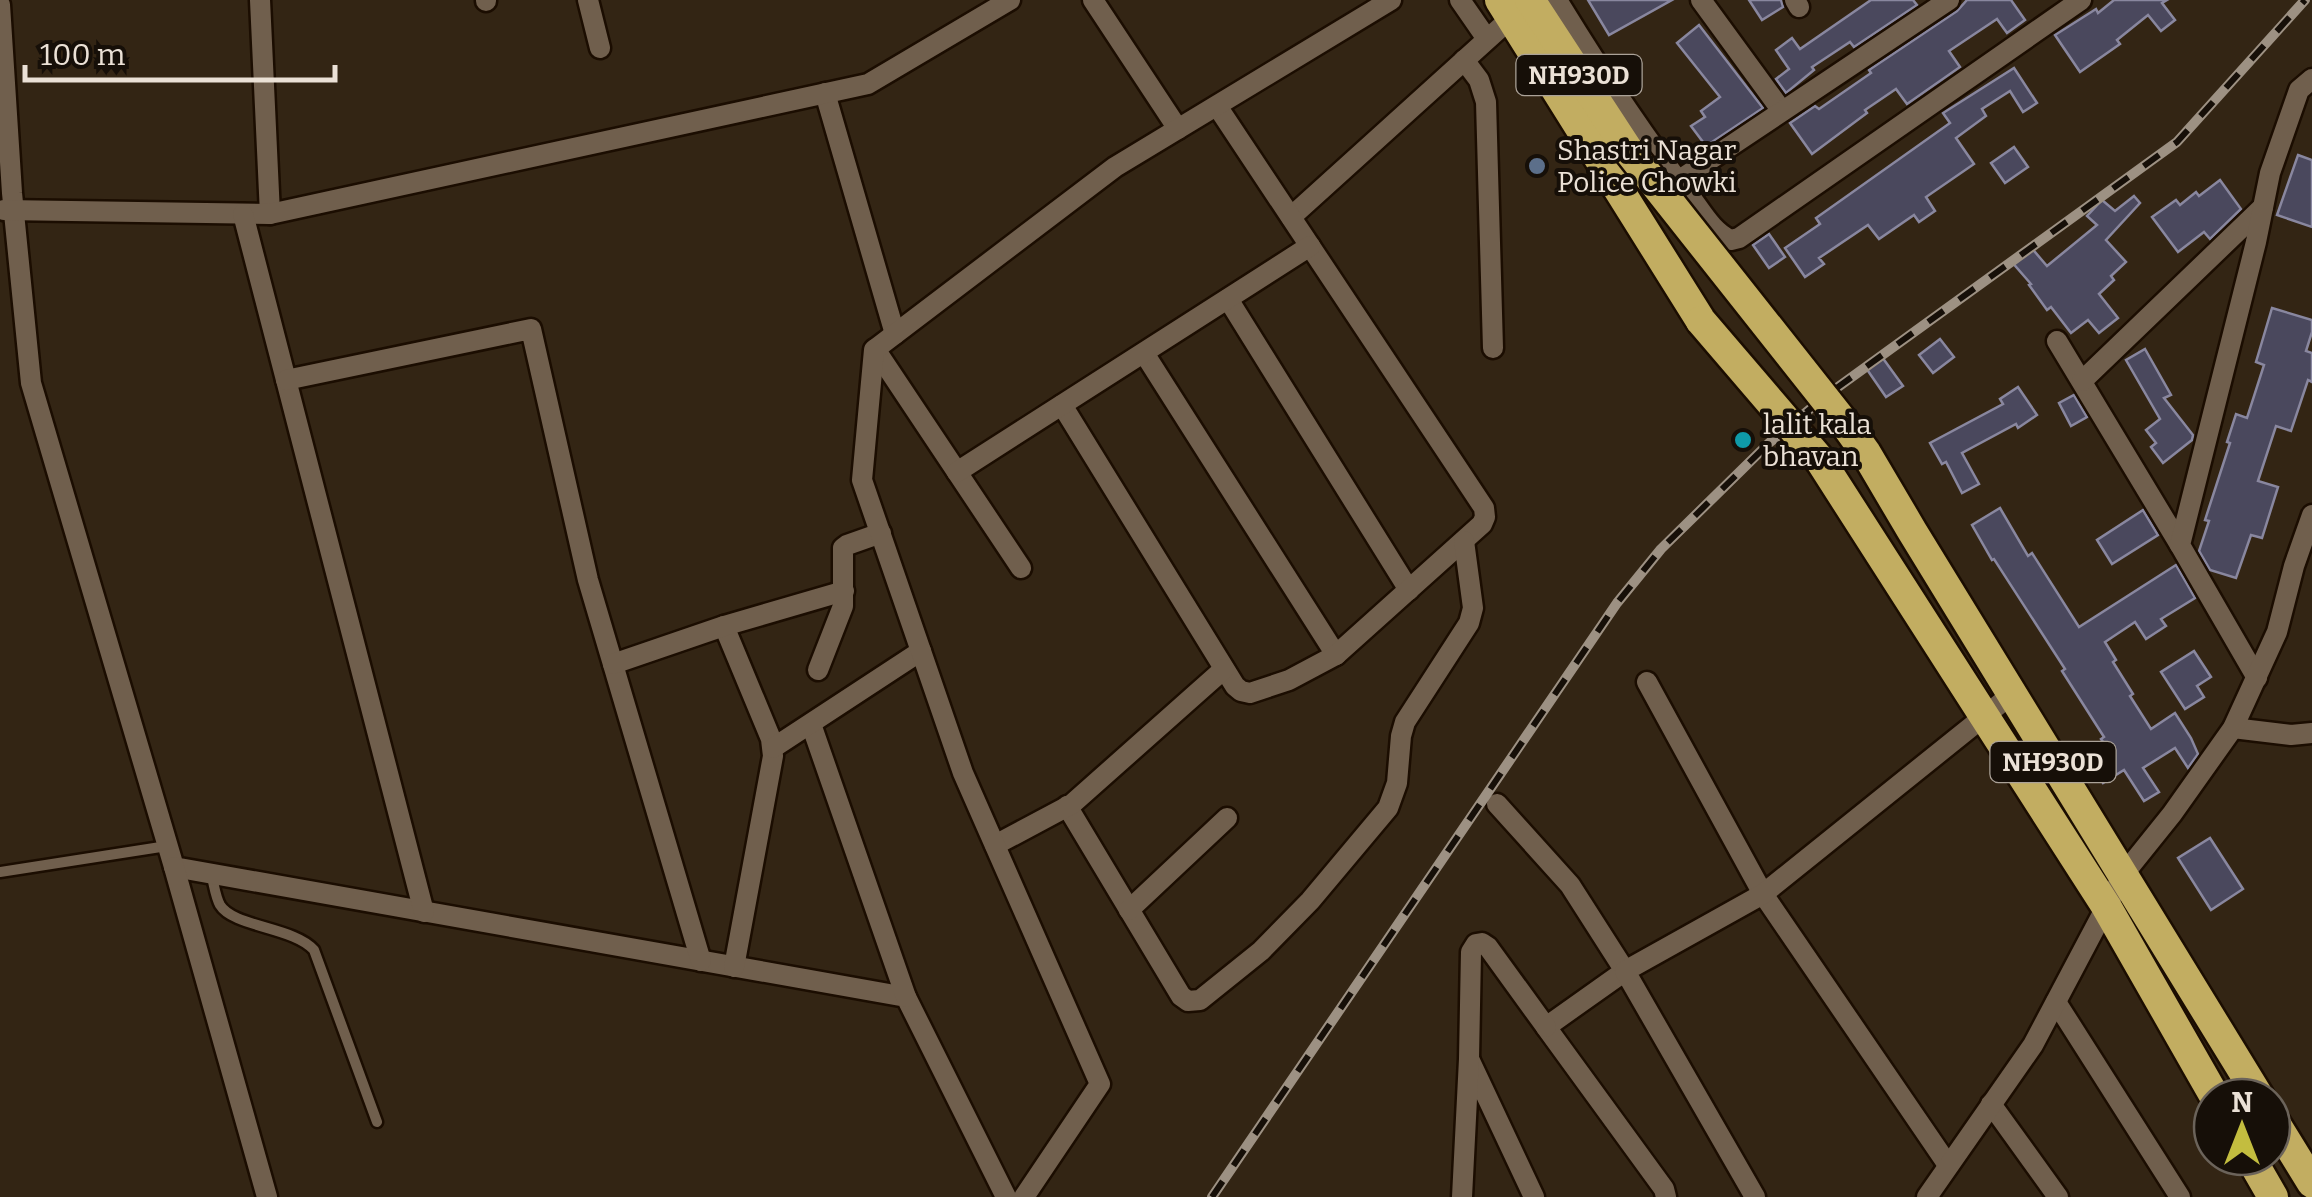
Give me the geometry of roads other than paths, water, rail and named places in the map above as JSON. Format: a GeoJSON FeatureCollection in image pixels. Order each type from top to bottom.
{"type":"FeatureCollection","features":[{"type":"Feature","properties":{"kind":"highway","name":"NH930D"},"geometry":{"type":"LineString","coordinates":[[1514,6],[1866,453],[2247,1077]]}},
{"type":"Feature","properties":{"kind":"highway","name":"NH930D"},"geometry":{"type":"LineString","coordinates":[[1514,6],[1700,321],[1820,460],[2106,906],[2204,1077]]}},
{"type":"Feature","properties":{"kind":"highway"},"geometry":{"type":"LineString","coordinates":[[2292,1150],[2312,1183]]}},
{"type":"Feature","properties":{"kind":"street"},"geometry":{"type":"LineString","coordinates":[[260,0],[270,214]]}},
{"type":"Feature","properties":{"kind":"street"},"geometry":{"type":"LineString","coordinates":[[588,0],[600,48]]}},
{"type":"Feature","properties":{"kind":"street"},"geometry":{"type":"LineString","coordinates":[[7,210],[270,214],[868,84],[1010,0]]}},
{"type":"Feature","properties":{"kind":"street"},"geometry":{"type":"LineString","coordinates":[[1093,0],[1178,130]]}},
{"type":"Feature","properties":{"kind":"street"},"geometry":{"type":"LineString","coordinates":[[1024,1197],[1100,1084],[964,773],[862,480],[875,349],[1116,167],[1391,0]]}},
{"type":"Feature","properties":{"kind":"street"},"geometry":{"type":"LineString","coordinates":[[1460,0],[1487,39]]}},
{"type":"Feature","properties":{"kind":"street"},"geometry":{"type":"LineString","coordinates":[[1557,0],[1602,74],[1678,181],[1718,232],[1731,240],[2080,0]]}},
{"type":"Feature","properties":{"kind":"street"},"geometry":{"type":"LineString","coordinates":[[1701,0],[1782,110]]}},
{"type":"Feature","properties":{"kind":"street"},"geometry":{"type":"LineString","coordinates":[[1678,181],[1949,0]]}},
{"type":"Feature","properties":{"kind":"street"},"geometry":{"type":"LineString","coordinates":[[0,5],[7,210],[31,383],[267,1197]]}},
{"type":"Feature","properties":{"kind":"street"},"geometry":{"type":"LineString","coordinates":[[1291,217],[1487,39],[1514,6]]}},
{"type":"Feature","properties":{"kind":"street"},"geometry":{"type":"LineString","coordinates":[[1464,60],[1479,80],[1486,102],[1493,348]]}},
{"type":"Feature","properties":{"kind":"street"},"geometry":{"type":"LineString","coordinates":[[2180,545],[2270,173],[2299,90],[2312,79]]}},
{"type":"Feature","properties":{"kind":"street"},"geometry":{"type":"LineString","coordinates":[[825,93],[894,334]]}},
{"type":"Feature","properties":{"kind":"street"},"geometry":{"type":"LineString","coordinates":[[1062,405],[1234,686],[1241,691],[1289,680],[1336,655],[1486,517],[1484,508],[1217,106]]}},
{"type":"Feature","properties":{"kind":"street"},"geometry":{"type":"LineString","coordinates":[[2082,381],[2263,207]]}},
{"type":"Feature","properties":{"kind":"street"},"geometry":{"type":"LineString","coordinates":[[243,214],[424,912]]}},
{"type":"Feature","properties":{"kind":"street"},"geometry":{"type":"LineString","coordinates":[[957,472],[1310,246]]}},
{"type":"Feature","properties":{"kind":"street"},"geometry":{"type":"LineString","coordinates":[[1228,299],[1409,590]]}},
{"type":"Feature","properties":{"kind":"street"},"geometry":{"type":"LineString","coordinates":[[286,380],[531,329],[588,580],[700,960]]}},
{"type":"Feature","properties":{"kind":"street"},"geometry":{"type":"LineString","coordinates":[[2056,341],[2257,678]]}},
{"type":"Feature","properties":{"kind":"street"},"geometry":{"type":"LineString","coordinates":[[875,349],[1021,568]]}},
{"type":"Feature","properties":{"kind":"street"},"geometry":{"type":"LineString","coordinates":[[1144,353],[1336,655]]}},
{"type":"Feature","properties":{"kind":"street"},"geometry":{"type":"LineString","coordinates":[[1926,1197],[2033,1044],[2123,875],[2233,728],[2277,632],[2312,514]]}},
{"type":"Feature","properties":{"kind":"street"},"geometry":{"type":"LineString","coordinates":[[818,670],[842,616],[843,548],[880,533]]}},
{"type":"Feature","properties":{"kind":"street"},"geometry":{"type":"LineString","coordinates":[[1067,806],[1180,996],[1188,1001],[1200,1000],[1261,951],[1310,901],[1394,798],[1405,722],[1468,623],[1473,608],[1464,541]]}},
{"type":"Feature","properties":{"kind":"street"},"geometry":{"type":"LineString","coordinates":[[613,664],[844,591]]}},
{"type":"Feature","properties":{"kind":"street"},"geometry":{"type":"LineString","coordinates":[[724,626],[773,748],[734,967]]}},
{"type":"Feature","properties":{"kind":"street"},"geometry":{"type":"LineString","coordinates":[[773,748],[921,650]]}},
{"type":"Feature","properties":{"kind":"street"},"geometry":{"type":"LineString","coordinates":[[995,845],[1067,806],[1224,669]]}},
{"type":"Feature","properties":{"kind":"street"},"geometry":{"type":"LineString","coordinates":[[1646,682],[1763,894],[1948,1165]]}},
{"type":"Feature","properties":{"kind":"street"},"geometry":{"type":"LineString","coordinates":[[1546,1028],[1625,971],[1763,894],[2012,694]]}},
{"type":"Feature","properties":{"kind":"street"},"geometry":{"type":"LineString","coordinates":[[811,724],[906,997],[1006,1197]]}},
{"type":"Feature","properties":{"kind":"street"},"geometry":{"type":"LineString","coordinates":[[2233,728],[2312,734]]}},
{"type":"Feature","properties":{"kind":"street"},"geometry":{"type":"LineString","coordinates":[[1498,804],[1570,885],[1625,971],[1755,1197]]}},
{"type":"Feature","properties":{"kind":"street"},"geometry":{"type":"LineString","coordinates":[[1129,910],[1227,818]]}},
{"type":"Feature","properties":{"kind":"street"},"geometry":{"type":"LineString","coordinates":[[174,867],[906,997]]}},
{"type":"Feature","properties":{"kind":"street"},"geometry":{"type":"LineString","coordinates":[[1462,1197],[1471,952],[1476,944],[1482,944],[1488,947],[1666,1197]]}},
{"type":"Feature","properties":{"kind":"street"},"geometry":{"type":"LineString","coordinates":[[2056,1002],[2180,1197]]}},
{"type":"Feature","properties":{"kind":"street"},"geometry":{"type":"LineString","coordinates":[[1470,1059],[1534,1197]]}},
{"type":"Feature","properties":{"kind":"street"},"geometry":{"type":"LineString","coordinates":[[1991,1104],[2058,1197]]}},
{"type":"Feature","properties":{"kind":"lane"},"geometry":{"type":"LineString","coordinates":[[0,872],[168,845]]}},
{"type":"Feature","properties":{"kind":"lane"},"geometry":{"type":"LineString","coordinates":[[211,874],[219,902],[229,914],[302,940],[314,950],[378,1122]]}},
{"type":"Feature","properties":{"kind":"railway"},"geometry":{"type":"LineString","coordinates":[[1212,1197],[1617,603],[1661,549],[1769,443],[1827,395],[2177,142],[2305,0]]}},
{"type":"Feature","properties":{"kind":"place","name":"Shastri Nagar Police Chowki"},"geometry":{"type":"Point","coordinates":[1537,166]}},
{"type":"Feature","properties":{"kind":"place","name":"lalit kala bhavan"},"geometry":{"type":"Point","coordinates":[1743,440]}}]}
